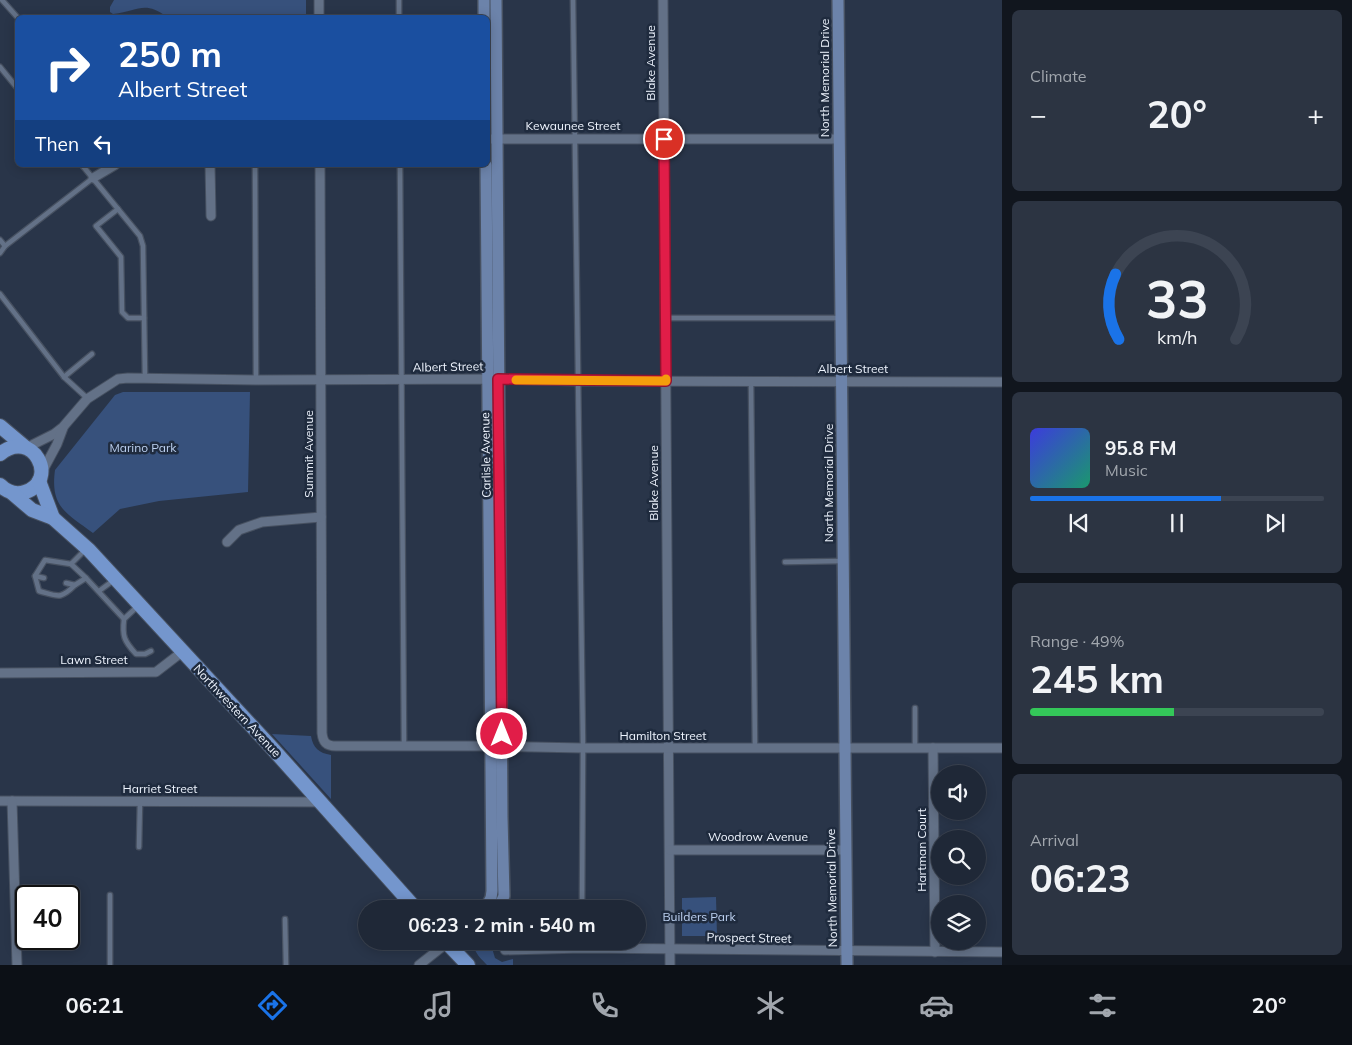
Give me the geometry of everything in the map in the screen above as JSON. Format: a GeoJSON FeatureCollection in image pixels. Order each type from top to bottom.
{"type":"FeatureCollection","features":[{"type":"Feature","properties":{"kind":"main road"},"geometry":{"type":"LineString","coordinates":[[0,426],[25,448]]}},
{"type":"Feature","properties":{"kind":"main road"},"geometry":{"type":"LineString","coordinates":[[0,454],[13,447],[25,448]]}},
{"type":"Feature","properties":{"kind":"main road","name":"Northwestern Avenue"},"geometry":{"type":"LineString","coordinates":[[25,448],[34,453],[39,459],[40,478],[53,518]]}},
{"type":"Feature","properties":{"kind":"main road"},"geometry":{"type":"LineString","coordinates":[[5,492],[20,494],[28,492],[40,478]]}},
{"type":"Feature","properties":{"kind":"main road","name":"Northwestern Avenue"},"geometry":{"type":"LineString","coordinates":[[5,492],[32,510],[53,518],[87,548],[272,748],[408,900]]}},
{"type":"Feature","properties":{"kind":"main road"},"geometry":{"type":"LineString","coordinates":[[456,950],[468,965]]}},
{"type":"Feature","properties":{"kind":"street"},"geometry":{"type":"LineString","coordinates":[[319,0],[319,15]]}},
{"type":"Feature","properties":{"kind":"street"},"geometry":{"type":"LineString","coordinates":[[484,0],[484,15]]}},
{"type":"Feature","properties":{"kind":"street","name":"Carlisle Avenue"},"geometry":{"type":"LineString","coordinates":[[496,0],[492,139],[493,379],[495,541],[502,746],[504,896],[502,900]]}},
{"type":"Feature","properties":{"kind":"street","name":"Blake Avenue"},"geometry":{"type":"LineString","coordinates":[[663,0],[670,965]]}},
{"type":"Feature","properties":{"kind":"street","name":"North Memorial Drive"},"geometry":{"type":"LineString","coordinates":[[838,0],[846,965]]}},
{"type":"Feature","properties":{"kind":"street","name":"Kewaunee Street"},"geometry":{"type":"LineString","coordinates":[[492,139],[839,140]]}},
{"type":"Feature","properties":{"kind":"street"},"geometry":{"type":"LineString","coordinates":[[94,178],[112,167]]}},
{"type":"Feature","properties":{"kind":"street"},"geometry":{"type":"LineString","coordinates":[[210,167],[211,216]]}},
{"type":"Feature","properties":{"kind":"street","name":"Summit Avenue"},"geometry":{"type":"LineString","coordinates":[[320,167],[322,733],[325,742]]}},
{"type":"Feature","properties":{"kind":"street","name":"Carlisle Avenue"},"geometry":{"type":"LineString","coordinates":[[486,167],[493,379]]}},
{"type":"Feature","properties":{"kind":"street","name":"Albert Street"},"geometry":{"type":"LineString","coordinates":[[25,448],[64,427],[87,399],[118,379],[1002,382]]}},
{"type":"Feature","properties":{"kind":"street","name":"Albert Street"},"geometry":{"type":"LineString","coordinates":[[40,478],[64,427]]}},
{"type":"Feature","properties":{"kind":"street"},"geometry":{"type":"LineString","coordinates":[[228,542],[239,530],[262,522],[321,517]]}},
{"type":"Feature","properties":{"kind":"street","name":"Carlisle Avenue"},"geometry":{"type":"LineString","coordinates":[[490,900],[492,891],[490,746],[495,541]]}},
{"type":"Feature","properties":{"kind":"street","name":"Lawn Street"},"geometry":{"type":"LineString","coordinates":[[0,673],[156,672],[182,652]]}},
{"type":"Feature","properties":{"kind":"street","name":"Hamilton Street"},"geometry":{"type":"LineString","coordinates":[[325,742],[330,746],[1002,748]]}},
{"type":"Feature","properties":{"kind":"street","name":"Hartman Court"},"geometry":{"type":"LineString","coordinates":[[933,748],[935,952]]}},
{"type":"Feature","properties":{"kind":"street","name":"Harriet Street"},"geometry":{"type":"LineString","coordinates":[[0,801],[320,802]]}},
{"type":"Feature","properties":{"kind":"street"},"geometry":{"type":"LineString","coordinates":[[12,801],[17,965]]}},
{"type":"Feature","properties":{"kind":"street","name":"Woodrow Avenue"},"geometry":{"type":"LineString","coordinates":[[670,850],[845,850]]}},
{"type":"Feature","properties":{"kind":"street","name":"Prospect Street"},"geometry":{"type":"LineString","coordinates":[[646,949],[1002,952]]}},
{"type":"Feature","properties":{"kind":"street"},"geometry":{"type":"LineString","coordinates":[[419,965],[439,950]]}},
{"type":"Feature","properties":{"kind":"lane"},"geometry":{"type":"LineString","coordinates":[[2,0],[15,15]]}},
{"type":"Feature","properties":{"kind":"lane"},"geometry":{"type":"LineString","coordinates":[[399,0],[399,15]]}},
{"type":"Feature","properties":{"kind":"lane"},"geometry":{"type":"LineString","coordinates":[[573,0],[583,748],[582,900]]}},
{"type":"Feature","properties":{"kind":"lane"},"geometry":{"type":"LineString","coordinates":[[0,67],[15,86]]}},
{"type":"Feature","properties":{"kind":"lane"},"geometry":{"type":"LineString","coordinates":[[84,167],[140,236],[143,246],[145,378]]}},
{"type":"Feature","properties":{"kind":"lane"},"geometry":{"type":"LineString","coordinates":[[255,167],[256,380]]}},
{"type":"Feature","properties":{"kind":"lane"},"geometry":{"type":"LineString","coordinates":[[400,167],[404,746]]}},
{"type":"Feature","properties":{"kind":"lane"},"geometry":{"type":"LineString","coordinates":[[0,253],[5,246],[94,178]]}},
{"type":"Feature","properties":{"kind":"lane"},"geometry":{"type":"LineString","coordinates":[[118,208],[96,226],[121,257],[122,312],[128,318],[144,318]]}},
{"type":"Feature","properties":{"kind":"lane"},"geometry":{"type":"LineString","coordinates":[[0,240],[5,246]]}},
{"type":"Feature","properties":{"kind":"lane"},"geometry":{"type":"LineString","coordinates":[[0,294],[64,377],[87,399]]}},
{"type":"Feature","properties":{"kind":"lane"},"geometry":{"type":"LineString","coordinates":[[665,318],[841,318]]}},
{"type":"Feature","properties":{"kind":"lane"},"geometry":{"type":"LineString","coordinates":[[64,377],[92,354]]}},
{"type":"Feature","properties":{"kind":"lane"},"geometry":{"type":"LineString","coordinates":[[751,381],[755,748]]}},
{"type":"Feature","properties":{"kind":"lane"},"geometry":{"type":"LineString","coordinates":[[71,564],[87,548]]}},
{"type":"Feature","properties":{"kind":"lane"},"geometry":{"type":"LineString","coordinates":[[86,578],[66,594],[58,596],[39,591],[35,576],[45,560],[71,564],[86,578],[99,591],[124,619]]}},
{"type":"Feature","properties":{"kind":"lane"},"geometry":{"type":"LineString","coordinates":[[785,562],[843,561]]}},
{"type":"Feature","properties":{"kind":"lane"},"geometry":{"type":"LineString","coordinates":[[35,576],[44,578]]}},
{"type":"Feature","properties":{"kind":"lane"},"geometry":{"type":"LineString","coordinates":[[99,591],[116,579]]}},
{"type":"Feature","properties":{"kind":"lane"},"geometry":{"type":"LineString","coordinates":[[66,583],[75,585]]}},
{"type":"Feature","properties":{"kind":"lane"},"geometry":{"type":"LineString","coordinates":[[139,605],[124,619],[122,634],[128,646],[136,654],[145,654],[152,651]]}},
{"type":"Feature","properties":{"kind":"lane"},"geometry":{"type":"LineString","coordinates":[[915,708],[915,748]]}},
{"type":"Feature","properties":{"kind":"lane"},"geometry":{"type":"LineString","coordinates":[[139,847],[140,802]]}},
{"type":"Feature","properties":{"kind":"lane"},"geometry":{"type":"LineString","coordinates":[[110,895],[110,965]]}},
{"type":"Feature","properties":{"kind":"lane"},"geometry":{"type":"LineString","coordinates":[[285,919],[286,965]]}},
{"type":"Feature","properties":{"kind":"green space"},"geometry":{"type":"Polygon","coordinates":[[[114,0],[306,0],[306,15],[164,15],[147,8],[113,14],[110,12],[110,7],[114,0]]]}},
{"type":"Feature","properties":{"kind":"green space","name":"Marino Park"},"geometry":{"type":"Polygon","coordinates":[[[123,392],[250,392],[248,492],[159,501],[120,509],[93,533],[75,520],[62,508],[58,501],[54,483],[55,470],[115,395],[123,392]]]}},
{"type":"Feature","properties":{"kind":"green space"},"geometry":{"type":"Polygon","coordinates":[[[272,734],[311,736],[313,744],[317,749],[331,755],[331,799],[272,734]]]}},
{"type":"Feature","properties":{"kind":"green space","name":"Builders Park"},"geometry":{"type":"Polygon","coordinates":[[[716,897],[717,936],[682,936],[682,898],[716,897]]]}},
{"type":"Feature","properties":{"kind":"green space"},"geometry":{"type":"Polygon","coordinates":[[[493,950],[495,958],[502,962],[513,959],[513,965],[487,965],[476,951],[493,950]]]}},
{"type":"Feature","properties":{"kind":"slow traffic"},"geometry":{"type":"LineString","coordinates":[[516,380],[666,381],[666,379]]}},
{"type":"Feature","properties":{"kind":"route"},"geometry":{"type":"LineString","coordinates":[[502,734],[498,379],[666,381],[664,139]]}}]}
